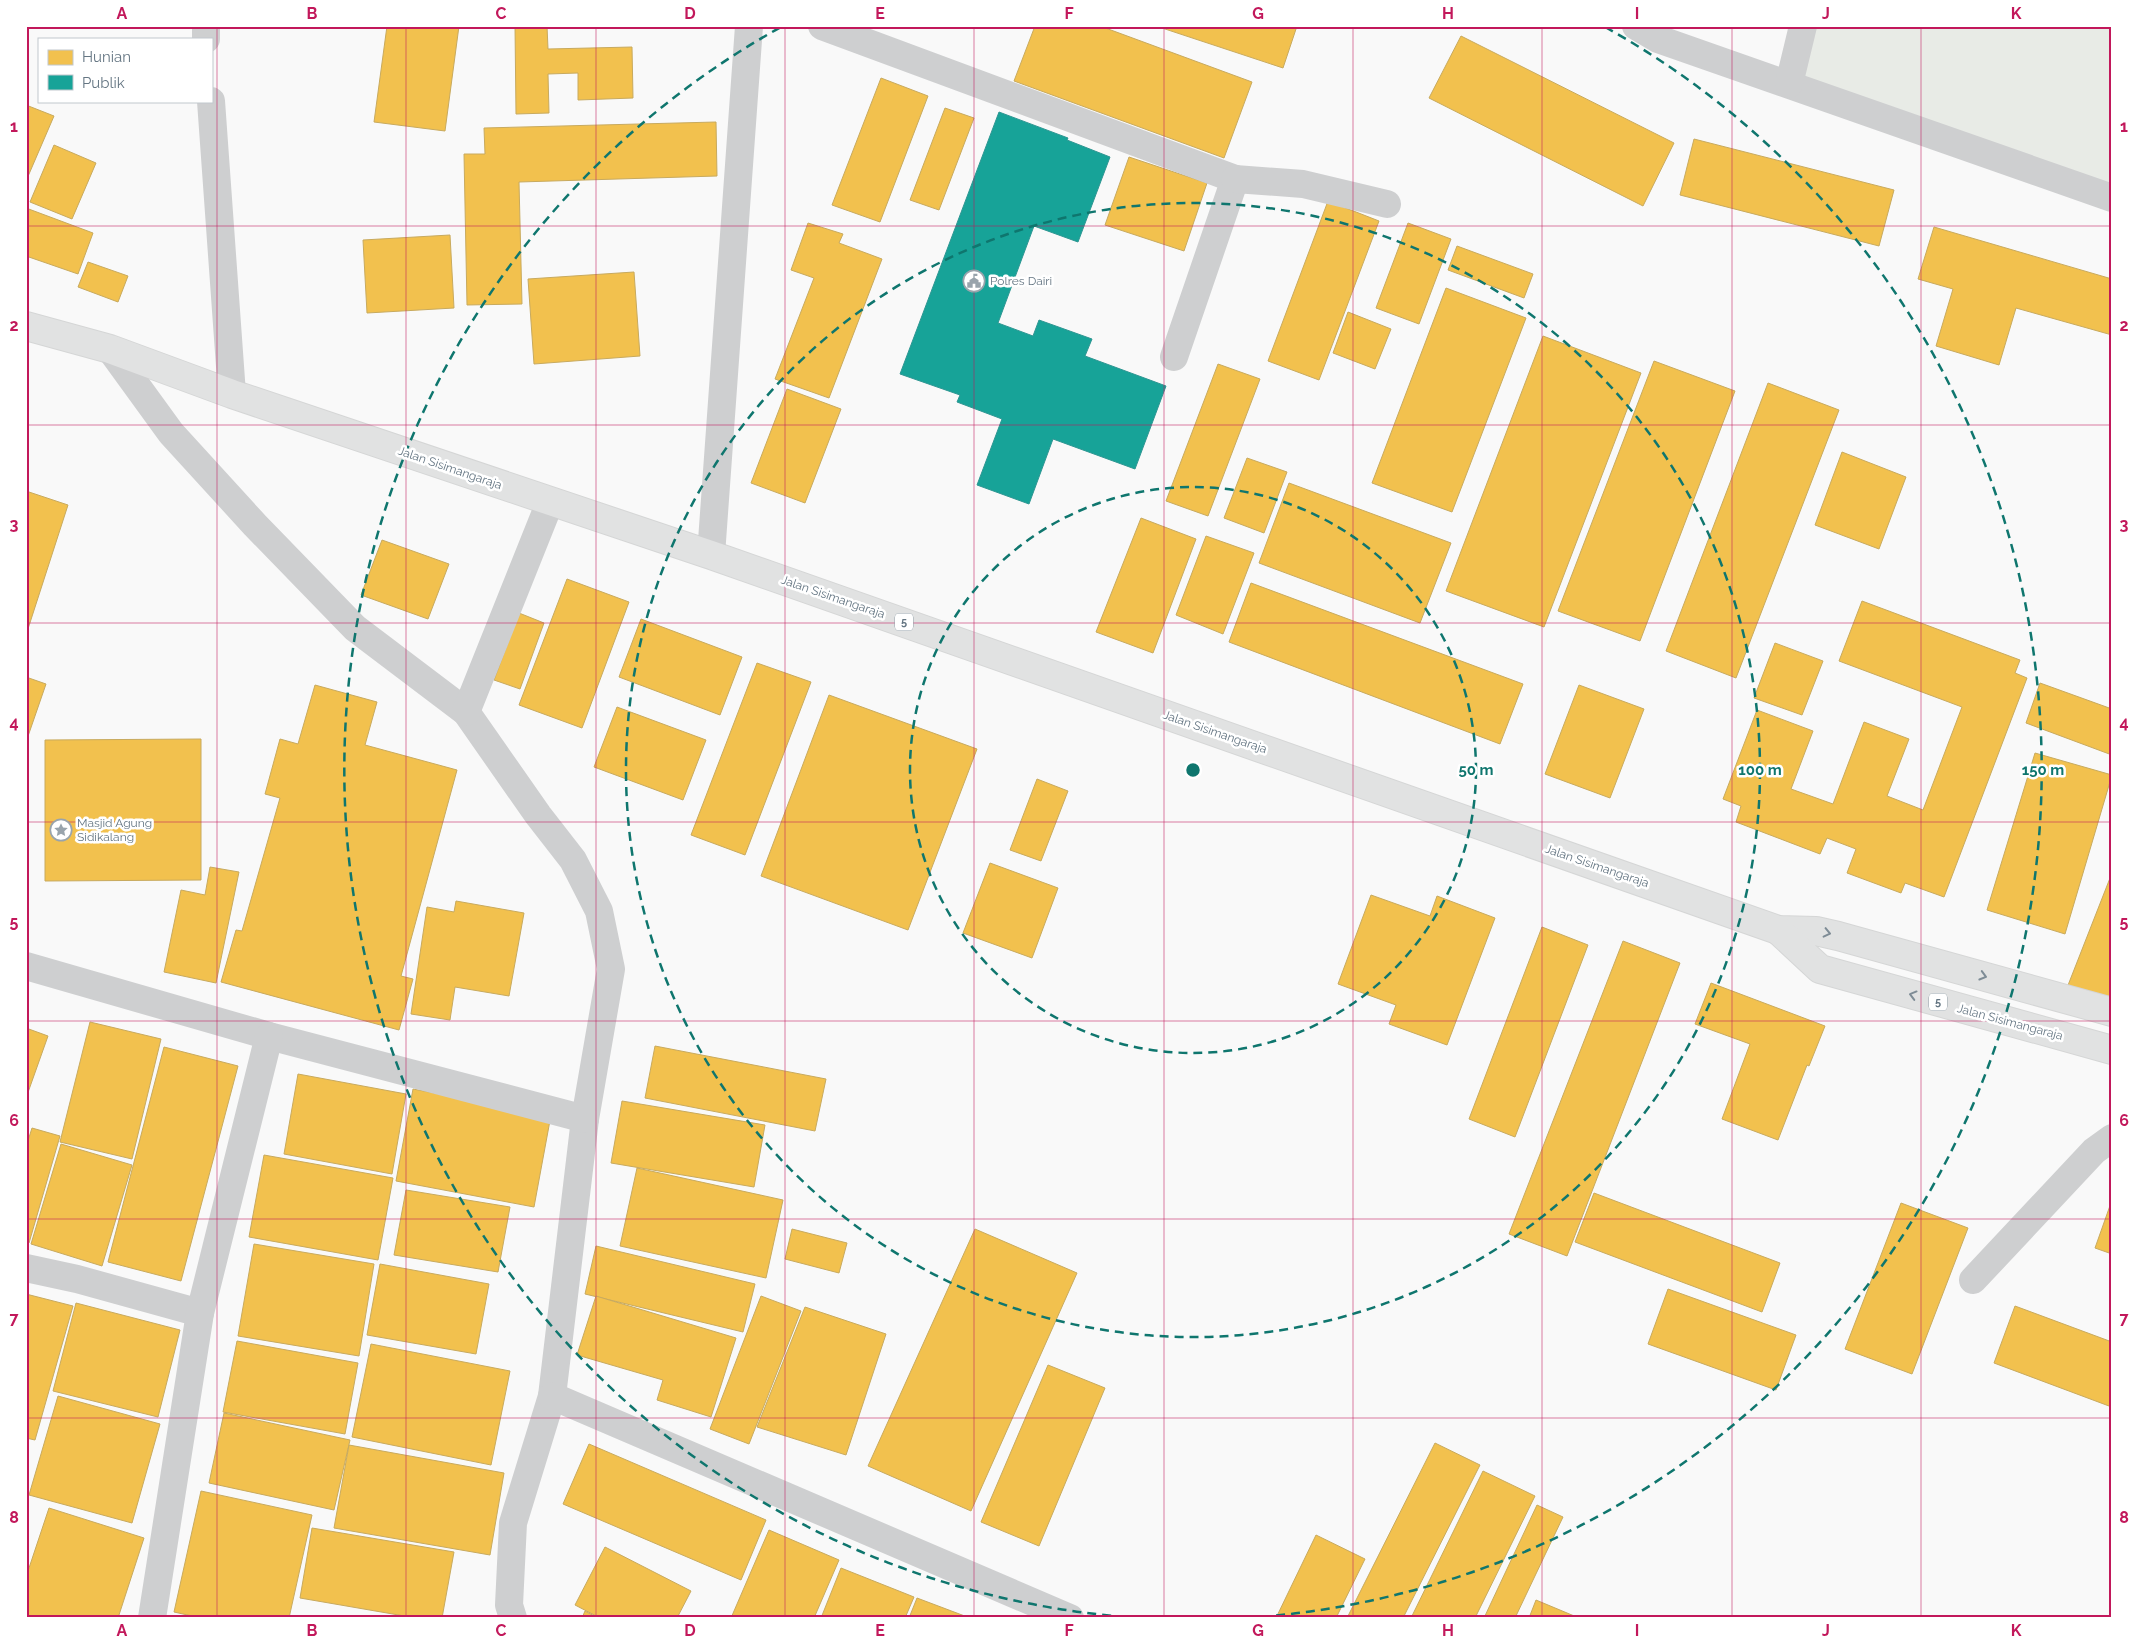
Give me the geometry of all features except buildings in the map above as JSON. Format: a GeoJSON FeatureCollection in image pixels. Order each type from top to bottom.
{"type":"FeatureCollection","features":[{"type":"Feature","properties":{"kind":"highway","name":"Jalan Sisimangaraja"},"geometry":{"type":"LineString","coordinates":[[27,328],[110,349],[232,394],[550,502],[711,554],[1778,930],[1816,931],[1838,936],[2112,1012]]}},
{"type":"Feature","properties":{"kind":"highway","name":"Jalan Sisimangaraja"},"geometry":{"type":"LineString","coordinates":[[1778,930],[1820,969],[2112,1050]]}},
{"type":"Feature","properties":{"kind":"street"},"geometry":{"type":"LineString","coordinates":[[711,554],[749,26]]}},
{"type":"Feature","properties":{"kind":"street"},"geometry":{"type":"LineString","coordinates":[[822,26],[1235,179],[1303,184],[1387,204]]}},
{"type":"Feature","properties":{"kind":"street"},"geometry":{"type":"LineString","coordinates":[[1636,26],[1658,38],[2112,198]]}},
{"type":"Feature","properties":{"kind":"street"},"geometry":{"type":"LineString","coordinates":[[1789,84],[1803,26]]}},
{"type":"Feature","properties":{"kind":"street"},"geometry":{"type":"LineString","coordinates":[[211,102],[232,394]]}},
{"type":"Feature","properties":{"kind":"street"},"geometry":{"type":"LineString","coordinates":[[1174,357],[1235,179]]}},
{"type":"Feature","properties":{"kind":"street"},"geometry":{"type":"LineString","coordinates":[[110,349],[171,433],[255,525],[348,621],[466,712],[538,815],[573,860],[599,911],[611,969],[585,1119],[552,1396],[513,1523],[509,1605],[513,1618]]}},
{"type":"Feature","properties":{"kind":"street"},"geometry":{"type":"LineString","coordinates":[[466,712],[550,502]]}},
{"type":"Feature","properties":{"kind":"street"},"geometry":{"type":"LineString","coordinates":[[26,966],[269,1036],[585,1119]]}},
{"type":"Feature","properties":{"kind":"street"},"geometry":{"type":"LineString","coordinates":[[152,1618],[200,1313],[269,1036]]}},
{"type":"Feature","properties":{"kind":"street"},"geometry":{"type":"LineString","coordinates":[[1974,1280],[2094,1151],[2112,1138]]}},
{"type":"Feature","properties":{"kind":"street"},"geometry":{"type":"LineString","coordinates":[[26,1268],[77,1279],[200,1313]]}},
{"type":"Feature","properties":{"kind":"street"},"geometry":{"type":"LineString","coordinates":[[552,1396],[1070,1618]]}},
{"type":"Feature","properties":{"kind":"shaded area"},"geometry":{"type":"Polygon","coordinates":[[[1800,26],[2112,26],[2112,196],[1784,71],[1800,26]]]}},
{"type":"Feature","properties":{"kind":"place","name":"Polres Dairi"},"geometry":{"type":"Point","coordinates":[974,281]}},
{"type":"Feature","properties":{"kind":"place","name":"Masjid Agung Sidikalang"},"geometry":{"type":"Point","coordinates":[61,830]}}]}
